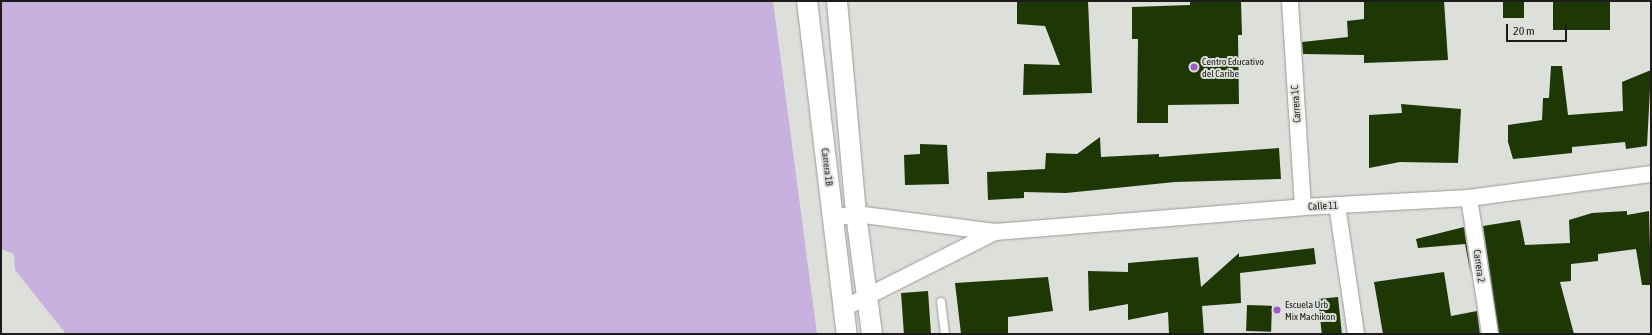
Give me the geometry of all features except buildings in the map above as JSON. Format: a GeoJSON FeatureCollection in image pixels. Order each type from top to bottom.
{"type":"FeatureCollection","features":[{"type":"Feature","properties":{"kind":"street","name":"Carrera 1B"},"geometry":{"type":"LineString","coordinates":[[807,1],[847,334]]}},
{"type":"Feature","properties":{"kind":"street"},"geometry":{"type":"LineString","coordinates":[[837,1],[856,214],[865,294],[872,334]]}},
{"type":"Feature","properties":{"kind":"street","name":"Carrera 1C"},"geometry":{"type":"LineString","coordinates":[[1290,1],[1303,207]]}},
{"type":"Feature","properties":{"kind":"street","name":"Calle 11"},"geometry":{"type":"LineString","coordinates":[[995,232],[1303,207],[1469,198],[1651,174]]}},
{"type":"Feature","properties":{"kind":"street","name":"Carrera 2"},"geometry":{"type":"LineString","coordinates":[[1469,198],[1490,334]]}},
{"type":"Feature","properties":{"kind":"street"},"geometry":{"type":"LineString","coordinates":[[1338,205],[1356,334]]}},
{"type":"Feature","properties":{"kind":"street"},"geometry":{"type":"LineString","coordinates":[[834,218],[856,214],[995,232]]}},
{"type":"Feature","properties":{"kind":"street"},"geometry":{"type":"LineString","coordinates":[[844,308],[865,294],[995,232]]}},
{"type":"Feature","properties":{"kind":"lane"},"geometry":{"type":"LineString","coordinates":[[941,302],[945,334]]}},
{"type":"Feature","properties":{"kind":"shaded area"},"geometry":{"type":"Polygon","coordinates":[[[1,1],[773,1],[817,334],[66,334],[15,270],[14,254],[1,249],[1,1]]]}},
{"type":"Feature","properties":{"kind":"place","name":"Centro Educativo del Caribe"},"geometry":{"type":"Point","coordinates":[1194,67]}},
{"type":"Feature","properties":{"kind":"place","name":"Escuela Urb Mix Machikon"},"geometry":{"type":"Point","coordinates":[1277,310]}}]}
